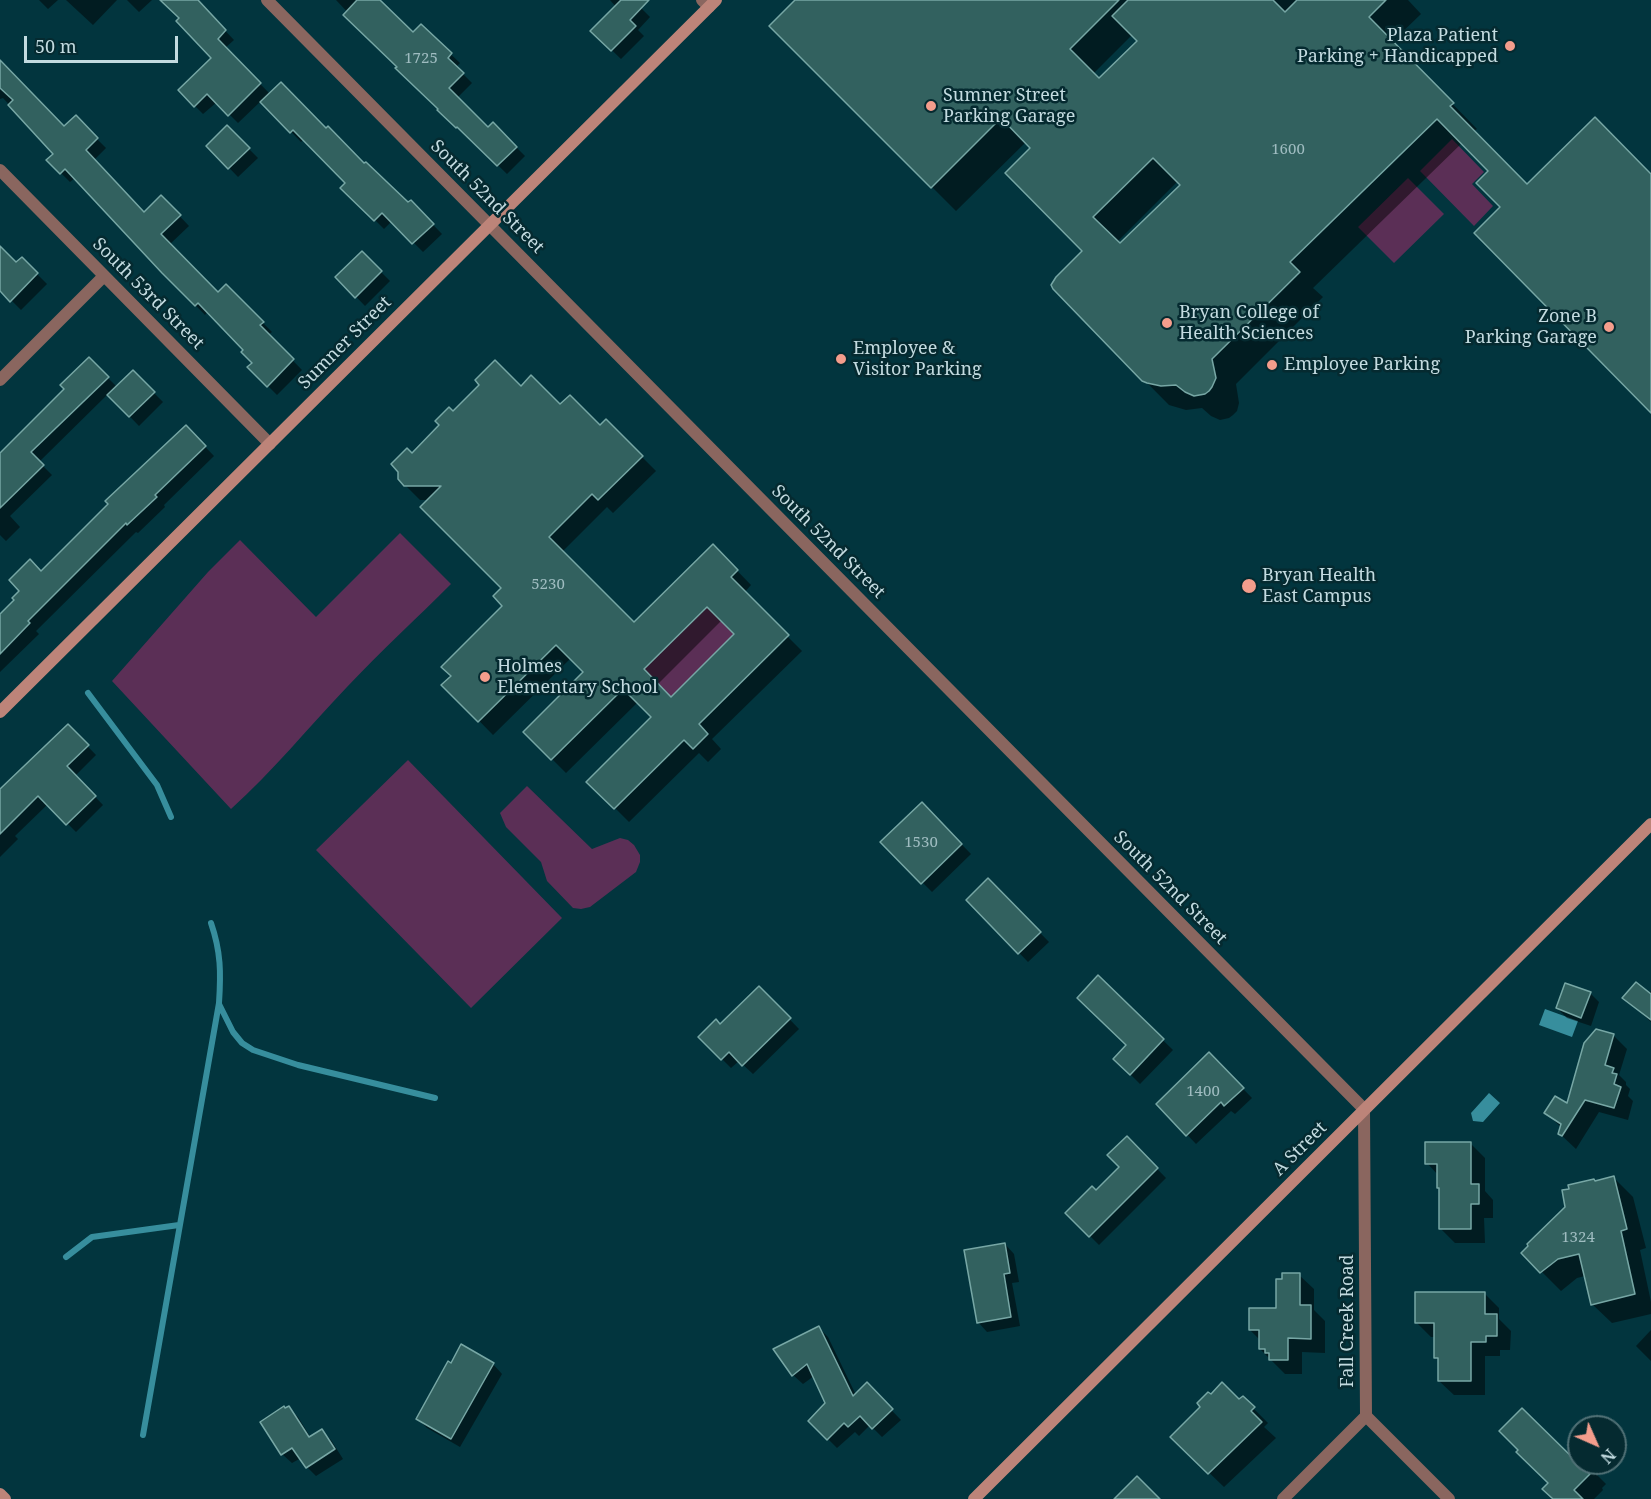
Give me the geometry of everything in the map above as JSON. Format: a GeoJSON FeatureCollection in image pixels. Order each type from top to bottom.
{"type":"FeatureCollection","features":[{"type":"Feature","properties":{"kind":"street","name":"South 52nd Street"},"geometry":{"type":"LineString","coordinates":[[267,0],[1365,1109]]}},
{"type":"Feature","properties":{"kind":"street","name":"Sumner Street"},"geometry":{"type":"LineString","coordinates":[[0,712],[489,225],[709,2]]}},
{"type":"Feature","properties":{"kind":"street","name":"South 53rd Street"},"geometry":{"type":"LineString","coordinates":[[0,170],[270,444]]}},
{"type":"Feature","properties":{"kind":"street"},"geometry":{"type":"LineString","coordinates":[[0,380],[104,276]]}},
{"type":"Feature","properties":{"kind":"street","name":"A Street"},"geometry":{"type":"LineString","coordinates":[[974,1499],[1651,824]]}},
{"type":"Feature","properties":{"kind":"street","name":"Fall Creek Road"},"geometry":{"type":"LineString","coordinates":[[1365,1109],[1366,1416]]}},
{"type":"Feature","properties":{"kind":"street"},"geometry":{"type":"LineString","coordinates":[[1283,1499],[1366,1416],[1449,1499]]}},
{"type":"Feature","properties":{"kind":"street"},"geometry":{"type":"LineString","coordinates":[[0,1494],[4,1499]]}},
{"type":"Feature","properties":{"kind":"shaded area"},"geometry":{"type":"Polygon","coordinates":[[[1452,139],[1484,172],[1472,184],[1493,206],[1474,226],[1420,171],[1452,139]]]}},
{"type":"Feature","properties":{"kind":"shaded area"},"geometry":{"type":"Polygon","coordinates":[[[1408,178],[1444,214],[1394,263],[1358,227],[1408,178]]]}},
{"type":"Feature","properties":{"kind":"shaded area"},"geometry":{"type":"Polygon","coordinates":[[[400,533],[451,584],[360,674],[276,765],[231,809],[112,681],[208,572],[240,540],[316,617],[400,533]]]}},
{"type":"Feature","properties":{"kind":"shaded area"},"geometry":{"type":"Polygon","coordinates":[[[707,607],[734,634],[671,697],[644,669],[707,607]]]}},
{"type":"Feature","properties":{"kind":"shaded area"},"geometry":{"type":"Polygon","coordinates":[[[408,760],[562,918],[471,1008],[316,850],[408,760]]]}},
{"type":"Feature","properties":{"kind":"shaded area"},"geometry":{"type":"Polygon","coordinates":[[[527,786],[592,849],[620,838],[628,840],[640,855],[636,872],[590,907],[573,908],[547,881],[541,862],[506,827],[500,813],[527,786]]]}},
{"type":"Feature","properties":{"kind":"water"},"geometry":{"type":"Polygon","coordinates":[[[1545,1009],[1578,1021],[1572,1037],[1539,1025],[1545,1009]]]}},
{"type":"Feature","properties":{"kind":"water"},"geometry":{"type":"Polygon","coordinates":[[[1489,1093],[1500,1103],[1483,1122],[1473,1121],[1471,1113],[1489,1093]]]}},
{"type":"Feature","properties":{"kind":"building"},"geometry":{"type":"Polygon","coordinates":[[[160,0],[198,0],[226,30],[218,39],[261,83],[228,116],[207,94],[194,107],[178,90],[211,58],[176,21],[179,18],[160,0]]]}},
{"type":"Feature","properties":{"kind":"building"},"geometry":{"type":"Polygon","coordinates":[[[357,0],[380,0],[413,32],[421,24],[452,53],[448,58],[464,73],[449,88],[488,127],[493,122],[517,147],[497,166],[437,110],[395,68],[397,67],[343,15],[357,0]]]}},
{"type":"Feature","properties":{"kind":"building"},"geometry":{"type":"Polygon","coordinates":[[[621,0],[649,0],[630,20],[636,26],[611,51],[590,31],[621,0]]]}},
{"type":"Feature","properties":{"kind":"building"},"geometry":{"type":"Polygon","coordinates":[[[795,0],[1119,0],[1070,49],[1099,78],[1137,41],[1112,16],[1128,0],[1273,0],[1285,12],[1297,0],[1386,0],[1369,17],[1454,103],[1450,106],[1527,184],[1595,117],[1651,174],[1651,413],[1474,233],[1500,207],[1476,183],[1488,171],[1437,119],[1290,262],[1300,272],[1212,359],[1216,378],[1212,387],[1205,394],[1194,396],[1176,385],[1161,386],[1142,381],[1053,289],[1051,285],[1056,277],[1082,251],[1005,173],[1030,148],[1001,118],[931,188],[769,26],[795,0]],[[1153,158],[1093,217],[1120,243],[1180,185],[1153,158]]]}},
{"type":"Feature","properties":{"kind":"building"},"geometry":{"type":"Polygon","coordinates":[[[0,60],[64,126],[76,115],[98,138],[86,150],[144,212],[161,195],[181,215],[161,234],[218,292],[226,284],[264,322],[260,325],[294,359],[267,387],[247,367],[252,363],[241,352],[243,350],[198,303],[195,306],[162,273],[65,169],[60,174],[46,160],[53,154],[8,105],[13,100],[0,88],[0,60]]]}},
{"type":"Feature","properties":{"kind":"building"},"geometry":{"type":"Polygon","coordinates":[[[281,82],[326,128],[328,126],[364,163],[366,162],[408,202],[411,200],[434,224],[412,244],[382,213],[374,221],[340,188],[345,183],[293,130],[290,133],[260,102],[281,82]]]}},
{"type":"Feature","properties":{"kind":"building"},"geometry":{"type":"Polygon","coordinates":[[[227,125],[250,148],[228,169],[206,146],[227,125]]]}},
{"type":"Feature","properties":{"kind":"building"},"geometry":{"type":"Polygon","coordinates":[[[0,246],[16,262],[22,257],[38,273],[10,302],[0,291],[0,246]]]}},
{"type":"Feature","properties":{"kind":"building"},"geometry":{"type":"Polygon","coordinates":[[[362,251],[382,271],[355,298],[335,277],[362,251]]]}},
{"type":"Feature","properties":{"kind":"building"},"geometry":{"type":"Polygon","coordinates":[[[89,357],[109,377],[31,452],[44,465],[0,508],[0,453],[64,389],[60,385],[89,357]]]}},
{"type":"Feature","properties":{"kind":"building","name":"Holmes Elementary School"},"geometry":{"type":"Polygon","coordinates":[[[495,360],[521,386],[531,375],[560,404],[570,395],[600,425],[606,419],[643,456],[598,500],[592,494],[549,537],[634,622],[713,544],[738,570],[731,577],[789,635],[699,724],[708,734],[693,749],[684,740],[614,809],[586,782],[651,717],[623,689],[551,760],[523,732],[583,672],[556,645],[478,722],[441,685],[451,676],[441,667],[502,606],[493,596],[501,588],[420,507],[441,486],[404,486],[398,479],[398,472],[391,464],[407,448],[412,453],[439,425],[435,421],[449,407],[453,411],[479,385],[475,380],[495,360]],[[707,607],[644,669],[671,697],[734,634],[707,607]]]}},
{"type":"Feature","properties":{"kind":"building"},"geometry":{"type":"Polygon","coordinates":[[[133,370],[155,392],[129,417],[107,395],[133,370]]]}},
{"type":"Feature","properties":{"kind":"building"},"geometry":{"type":"Polygon","coordinates":[[[186,425],[206,446],[155,495],[157,497],[127,525],[126,523],[28,621],[30,623],[0,654],[0,614],[14,600],[12,598],[19,591],[9,580],[30,559],[41,571],[108,504],[105,501],[186,425]]]}},
{"type":"Feature","properties":{"kind":"building"},"geometry":{"type":"Polygon","coordinates":[[[68,724],[89,745],[67,766],[96,796],[66,825],[38,796],[0,834],[0,789],[68,724]]]}},
{"type":"Feature","properties":{"kind":"building"},"geometry":{"type":"Polygon","coordinates":[[[922,802],[962,844],[921,884],[880,842],[922,802]]]}},
{"type":"Feature","properties":{"kind":"building"},"geometry":{"type":"Polygon","coordinates":[[[988,878],[1041,932],[1018,954],[966,900],[988,878]]]}},
{"type":"Feature","properties":{"kind":"building"},"geometry":{"type":"Polygon","coordinates":[[[1098,975],[1164,1039],[1130,1075],[1113,1059],[1126,1045],[1077,998],[1098,975]]]}},
{"type":"Feature","properties":{"kind":"building"},"geometry":{"type":"Polygon","coordinates":[[[1636,982],[1651,994],[1651,1020],[1622,998],[1636,982]]]}},
{"type":"Feature","properties":{"kind":"building"},"geometry":{"type":"Polygon","coordinates":[[[1565,983],[1591,992],[1581,1018],[1556,1008],[1565,983]]]}},
{"type":"Feature","properties":{"kind":"building"},"geometry":{"type":"Polygon","coordinates":[[[759,986],[791,1018],[742,1066],[729,1052],[721,1060],[698,1037],[716,1019],[720,1024],[759,986]]]}},
{"type":"Feature","properties":{"kind":"building"},"geometry":{"type":"Polygon","coordinates":[[[1596,1029],[1614,1034],[1605,1065],[1614,1068],[1612,1073],[1617,1074],[1614,1084],[1621,1087],[1614,1108],[1585,1100],[1562,1136],[1558,1134],[1561,1124],[1544,1113],[1555,1096],[1567,1103],[1584,1043],[1596,1029]]]}},
{"type":"Feature","properties":{"kind":"building"},"geometry":{"type":"Polygon","coordinates":[[[1209,1052],[1244,1088],[1224,1106],[1221,1102],[1186,1136],[1156,1104],[1209,1052]]]}},
{"type":"Feature","properties":{"kind":"building"},"geometry":{"type":"Polygon","coordinates":[[[1127,1136],[1158,1168],[1089,1237],[1065,1213],[1092,1186],[1096,1190],[1119,1167],[1107,1155],[1127,1136]]]}},
{"type":"Feature","properties":{"kind":"building"},"geometry":{"type":"Polygon","coordinates":[[[1425,1142],[1471,1142],[1471,1184],[1479,1184],[1479,1204],[1471,1204],[1471,1229],[1439,1229],[1437,1164],[1425,1164],[1425,1142]]]}},
{"type":"Feature","properties":{"kind":"building"},"geometry":{"type":"Polygon","coordinates":[[[1614,1176],[1627,1229],[1621,1231],[1635,1294],[1591,1305],[1579,1254],[1558,1259],[1540,1273],[1521,1253],[1528,1246],[1527,1244],[1565,1207],[1562,1190],[1569,1189],[1568,1185],[1614,1176]]]}},
{"type":"Feature","properties":{"kind":"building"},"geometry":{"type":"Polygon","coordinates":[[[1005,1243],[1010,1273],[1004,1274],[1011,1317],[977,1323],[964,1250],[1005,1243]]]}},
{"type":"Feature","properties":{"kind":"building"},"geometry":{"type":"Polygon","coordinates":[[[1282,1273],[1300,1273],[1300,1305],[1311,1305],[1311,1339],[1288,1338],[1288,1360],[1269,1360],[1269,1353],[1265,1353],[1265,1349],[1259,1349],[1259,1330],[1249,1330],[1249,1308],[1276,1308],[1276,1279],[1282,1279],[1282,1273]]]}},
{"type":"Feature","properties":{"kind":"building"},"geometry":{"type":"Polygon","coordinates":[[[1415,1292],[1485,1292],[1485,1314],[1497,1314],[1497,1336],[1486,1336],[1486,1342],[1471,1342],[1471,1381],[1438,1381],[1438,1358],[1434,1358],[1434,1323],[1415,1323],[1415,1292]]]}},
{"type":"Feature","properties":{"kind":"building"},"geometry":{"type":"Polygon","coordinates":[[[819,1326],[853,1396],[867,1382],[893,1409],[872,1429],[860,1416],[848,1427],[844,1423],[827,1440],[808,1421],[825,1403],[807,1364],[792,1376],[773,1349],[819,1326]]]}},
{"type":"Feature","properties":{"kind":"building"},"geometry":{"type":"Polygon","coordinates":[[[461,1344],[494,1363],[451,1439],[416,1419],[448,1361],[451,1363],[461,1344]]]}},
{"type":"Feature","properties":{"kind":"building"},"geometry":{"type":"Polygon","coordinates":[[[1222,1382],[1239,1399],[1243,1396],[1255,1407],[1251,1411],[1262,1422],[1208,1474],[1170,1437],[1200,1407],[1197,1403],[1208,1392],[1211,1394],[1222,1382]]]}},
{"type":"Feature","properties":{"kind":"building"},"geometry":{"type":"Polygon","coordinates":[[[284,1406],[285,1408],[289,1406],[309,1437],[322,1429],[335,1449],[306,1468],[292,1448],[281,1455],[260,1422],[284,1406]]]}},
{"type":"Feature","properties":{"kind":"building"},"geometry":{"type":"Polygon","coordinates":[[[1522,1408],[1567,1452],[1567,1475],[1589,1475],[1574,1490],[1583,1499],[1553,1499],[1542,1489],[1548,1483],[1516,1452],[1518,1450],[1499,1431],[1522,1408]]]}},
{"type":"Feature","properties":{"kind":"building"},"geometry":{"type":"Polygon","coordinates":[[[1137,1476],[1160,1499],[1114,1499],[1137,1476]]]}},
{"type":"Feature","properties":{"kind":"waterway"},"geometry":{"type":"LineString","coordinates":[[88,693],[157,785],[171,817]]}},
{"type":"Feature","properties":{"kind":"waterway"},"geometry":{"type":"LineString","coordinates":[[143,1435],[219,1003],[220,963],[211,923]]}},
{"type":"Feature","properties":{"kind":"waterway"},"geometry":{"type":"LineString","coordinates":[[219,1004],[233,1032],[242,1043],[253,1050],[298,1065],[435,1098]]}},
{"type":"Feature","properties":{"kind":"waterway"},"geometry":{"type":"LineString","coordinates":[[66,1257],[92,1237],[179,1225]]}},
{"type":"Feature","properties":{"kind":"place","name":"Plaza Patient Parking + Handicapped"},"geometry":{"type":"Point","coordinates":[1510,46]}},
{"type":"Feature","properties":{"kind":"place","name":"Sumner Street Parking Garage"},"geometry":{"type":"Point","coordinates":[931,106]}},
{"type":"Feature","properties":{"kind":"place","name":"Bryan College of Health Sciences"},"geometry":{"type":"Point","coordinates":[1167,323]}},
{"type":"Feature","properties":{"kind":"place","name":"Zone B Parking Garage"},"geometry":{"type":"Point","coordinates":[1609,327]}},
{"type":"Feature","properties":{"kind":"place","name":"Employee & Visitor Parking"},"geometry":{"type":"Point","coordinates":[841,359]}},
{"type":"Feature","properties":{"kind":"place","name":"Employee Parking"},"geometry":{"type":"Point","coordinates":[1272,365]}},
{"type":"Feature","properties":{"kind":"place","name":"Bryan Health East Campus"},"geometry":{"type":"Point","coordinates":[1249,586]}},
{"type":"Feature","properties":{"kind":"place","name":"Holmes Elementary School"},"geometry":{"type":"Point","coordinates":[485,677]}}]}
